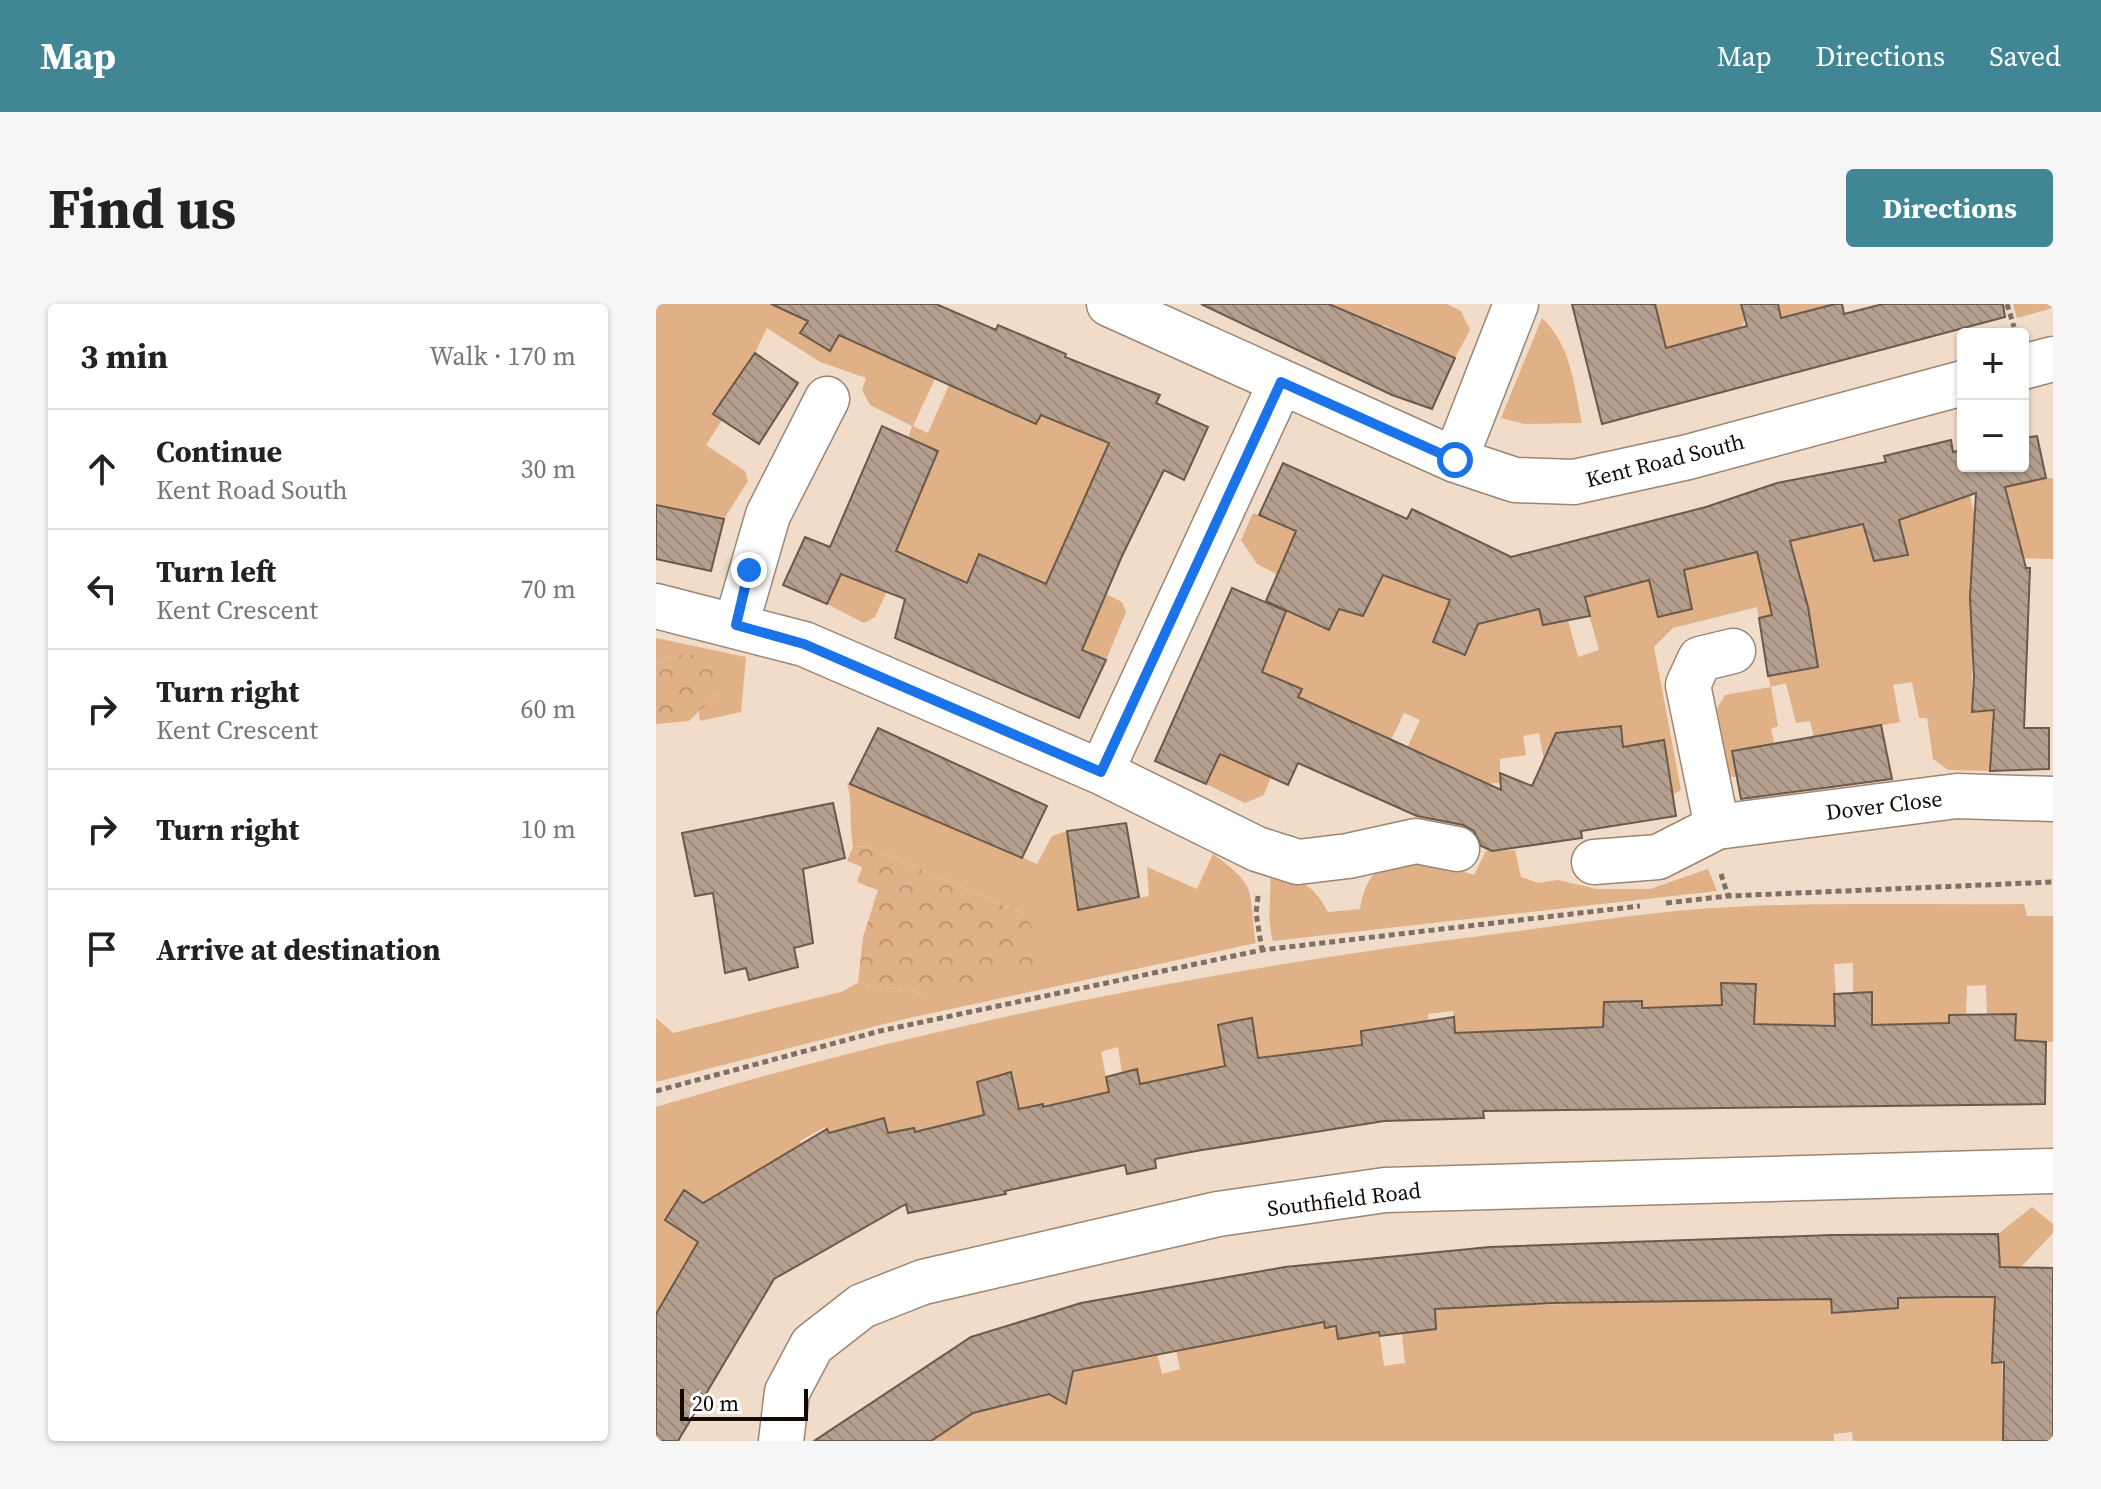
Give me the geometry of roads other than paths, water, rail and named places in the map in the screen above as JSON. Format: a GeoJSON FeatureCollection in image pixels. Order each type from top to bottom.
{"type":"FeatureCollection","features":[{"type":"Feature","properties":{"kind":"street"},"geometry":{"type":"LineString","coordinates":[[1455,460],[1516,304]]}},
{"type":"Feature","properties":{"kind":"street","name":"Kent Road South"},"geometry":{"type":"LineString","coordinates":[[1126,308],[1455,460],[1515,480],[1574,482],[1688,457],[1957,385]]}},
{"type":"Feature","properties":{"kind":"street"},"geometry":{"type":"LineString","coordinates":[[2029,351],[2053,359]]}},
{"type":"Feature","properties":{"kind":"street"},"geometry":{"type":"LineString","coordinates":[[1101,772],[1281,382]]}},
{"type":"Feature","properties":{"kind":"street"},"geometry":{"type":"LineString","coordinates":[[736,625],[768,515],[827,399]]}},
{"type":"Feature","properties":{"kind":"street"},"geometry":{"type":"LineString","coordinates":[[656,606],[804,644],[1101,772],[1257,849],[1298,862],[1348,856],[1416,841],[1457,849]]}},
{"type":"Feature","properties":{"kind":"street"},"geometry":{"type":"LineString","coordinates":[[1717,827],[1688,685],[1700,659],[1733,651]]}},
{"type":"Feature","properties":{"kind":"street","name":"Dover Close"},"geometry":{"type":"LineString","coordinates":[[1594,862],[1658,857],[1717,827],[1957,796],[2053,799]]}},
{"type":"Feature","properties":{"kind":"street","name":"Southfield Road"},"geometry":{"type":"LineString","coordinates":[[781,1441],[787,1392],[812,1345],[862,1306],[923,1282],[1218,1214],[1385,1190],[2053,1171]]}}]}
